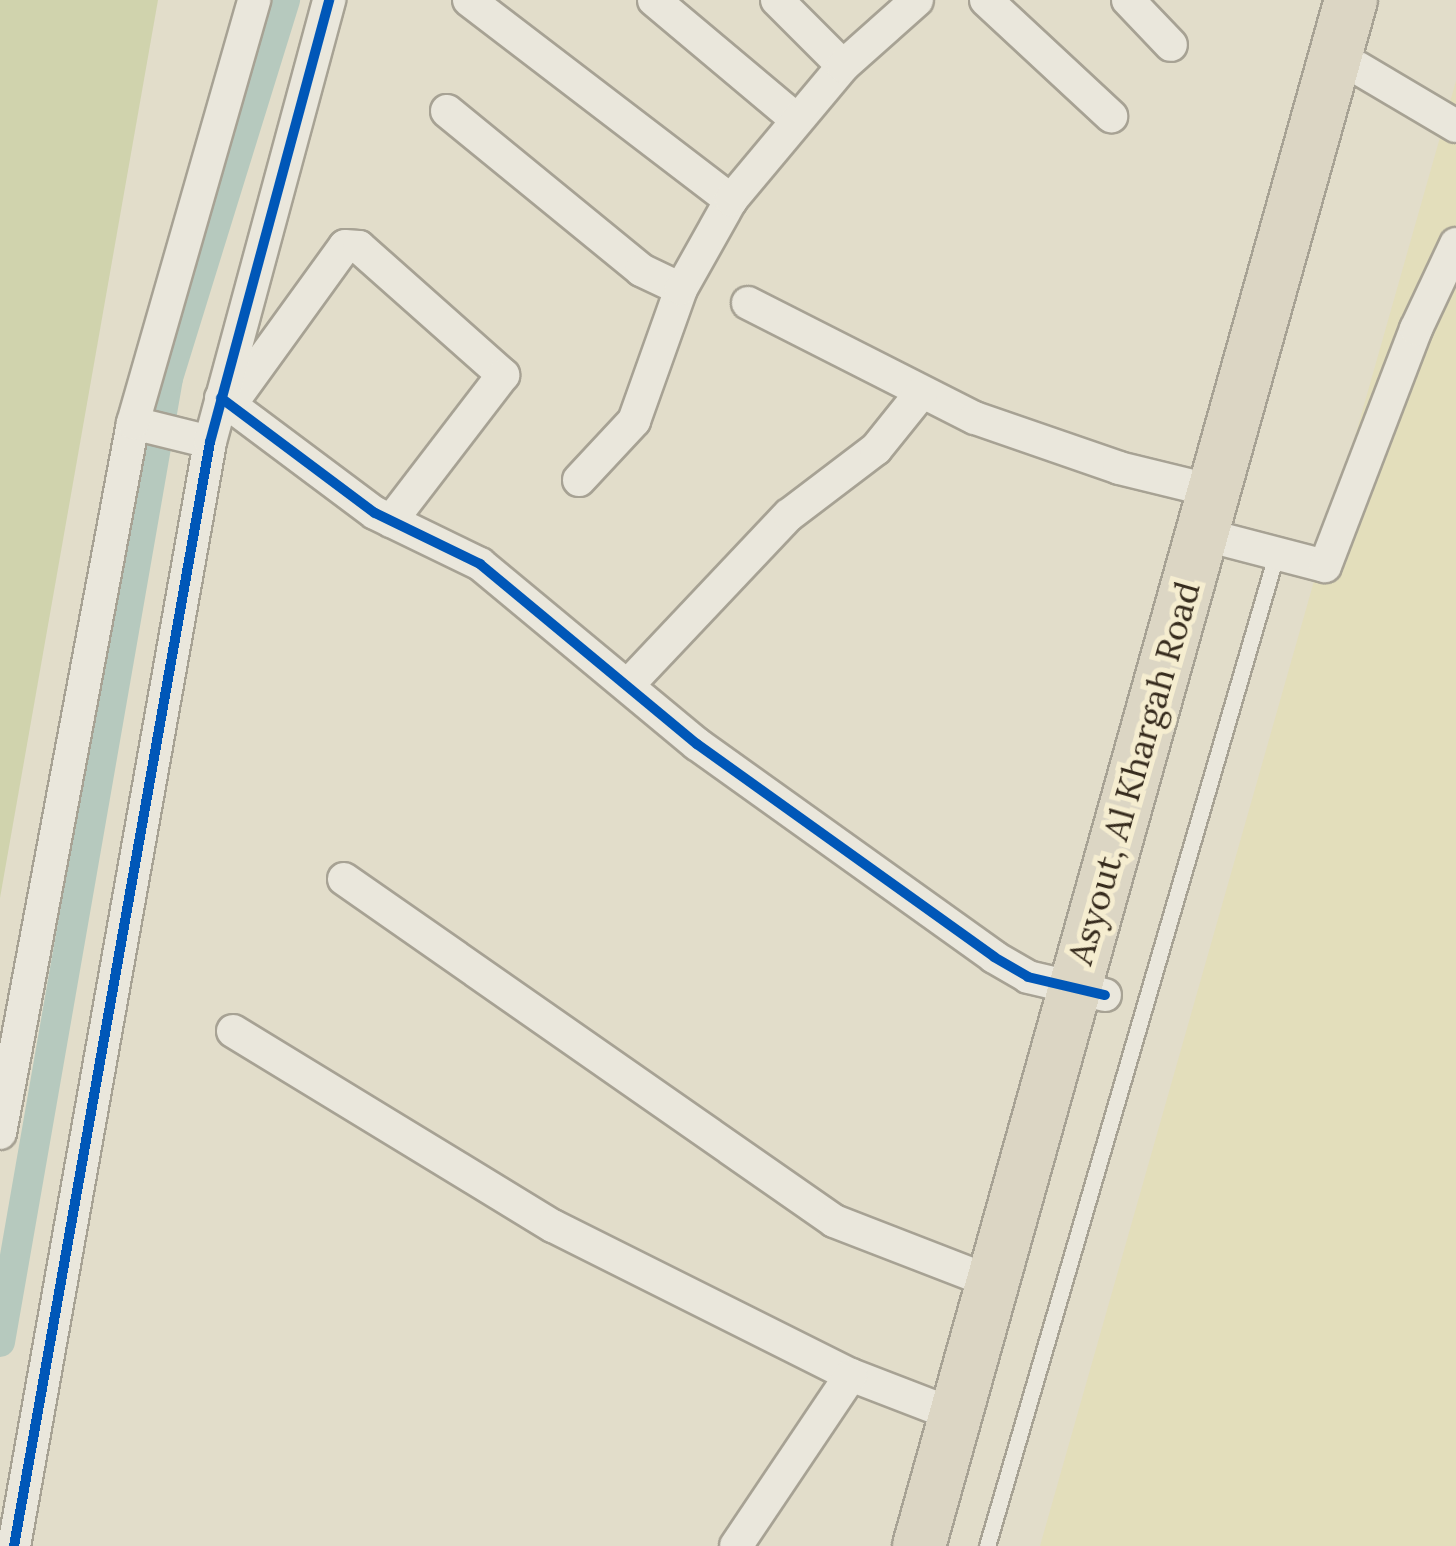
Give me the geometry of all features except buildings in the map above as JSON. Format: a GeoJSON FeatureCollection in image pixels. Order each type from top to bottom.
{"type":"FeatureCollection","features":[{"type":"Feature","properties":{"kind":"highway","name":"Asyout, Al Khargah Road"},"geometry":{"type":"LineString","coordinates":[[952,1546],[1090,992],[1219,516],[1351,0]]}},
{"type":"Feature","properties":{"kind":"highway","name":"Asyout, Al Khargah Road"},"geometry":{"type":"LineString","coordinates":[[1219,516],[1376,0]]}},
{"type":"Feature","properties":{"kind":"highway","name":"Asyout, Al Khargah Road"},"geometry":{"type":"LineString","coordinates":[[919,1546],[994,1284],[1090,992]]}},
{"type":"Feature","properties":{"kind":"street"},"geometry":{"type":"LineString","coordinates":[[0,1133],[140,425],[254,0]]}},
{"type":"Feature","properties":{"kind":"street"},"geometry":{"type":"LineString","coordinates":[[226,401],[329,0]]}},
{"type":"Feature","properties":{"kind":"street"},"geometry":{"type":"LineString","coordinates":[[469,0],[731,200]]}},
{"type":"Feature","properties":{"kind":"street"},"geometry":{"type":"LineString","coordinates":[[654,0],[796,119]]}},
{"type":"Feature","properties":{"kind":"street"},"geometry":{"type":"LineString","coordinates":[[777,0],[843,66]]}},
{"type":"Feature","properties":{"kind":"street"},"geometry":{"type":"LineString","coordinates":[[986,0],[1111,116]]}},
{"type":"Feature","properties":{"kind":"street"},"geometry":{"type":"LineString","coordinates":[[1128,0],[1170,45]]}},
{"type":"Feature","properties":{"kind":"street"},"geometry":{"type":"LineString","coordinates":[[579,480],[634,421],[682,289],[731,200],[843,66],[914,1]]}},
{"type":"Feature","properties":{"kind":"street"},"geometry":{"type":"LineString","coordinates":[[1358,68],[1456,126]]}},
{"type":"Feature","properties":{"kind":"street"},"geometry":{"type":"LineString","coordinates":[[448,111],[641,270],[682,289]]}},
{"type":"Feature","properties":{"kind":"street"},"geometry":{"type":"LineString","coordinates":[[748,304],[921,393],[1219,516],[1276,555],[1320,568],[1331,558],[1416,329],[1456,244]]}},
{"type":"Feature","properties":{"kind":"street"},"geometry":{"type":"LineString","coordinates":[[14,1546],[201,440],[226,401],[346,246],[360,247],[503,375],[391,522]]}},
{"type":"Feature","properties":{"kind":"street"},"geometry":{"type":"LineString","coordinates":[[628,685],[789,515],[876,450],[921,393]]}},
{"type":"Feature","properties":{"kind":"street"},"geometry":{"type":"LineString","coordinates":[[226,401],[391,522],[480,564],[697,744],[994,957],[1028,977],[1090,992]]}},
{"type":"Feature","properties":{"kind":"street"},"geometry":{"type":"LineString","coordinates":[[140,425],[201,440]]}},
{"type":"Feature","properties":{"kind":"street"},"geometry":{"type":"LineString","coordinates":[[344,879],[834,1222],[994,1284]]}},
{"type":"Feature","properties":{"kind":"street"},"geometry":{"type":"LineString","coordinates":[[233,1031],[553,1226],[852,1375],[956,1416]]}},
{"type":"Feature","properties":{"kind":"street"},"geometry":{"type":"LineString","coordinates":[[736,1546],[852,1375]]}},
{"type":"Feature","properties":{"kind":"lane"},"geometry":{"type":"LineString","coordinates":[[988,1546],[1276,555]]}},
{"type":"Feature","properties":{"kind":"shaded area"},"geometry":{"type":"Polygon","coordinates":[[[1456,81],[1456,1546],[1040,1546],[1456,81]]]}},
{"type":"Feature","properties":{"kind":"green space"},"geometry":{"type":"Polygon","coordinates":[[[0,0],[158,0],[0,898],[0,0]]]}},
{"type":"Feature","properties":{"kind":"waterway"},"geometry":{"type":"LineString","coordinates":[[0,1342],[168,378],[285,0]]}},
{"type":"Feature","properties":{"kind":"cycle path"},"geometry":{"type":"LineString","coordinates":[[14,1546],[210,442],[329,0]]}},
{"type":"Feature","properties":{"kind":"cycle path"},"geometry":{"type":"LineString","coordinates":[[221,398],[375,513],[480,564],[697,744],[994,957],[1028,977],[1105,995]]}}]}
